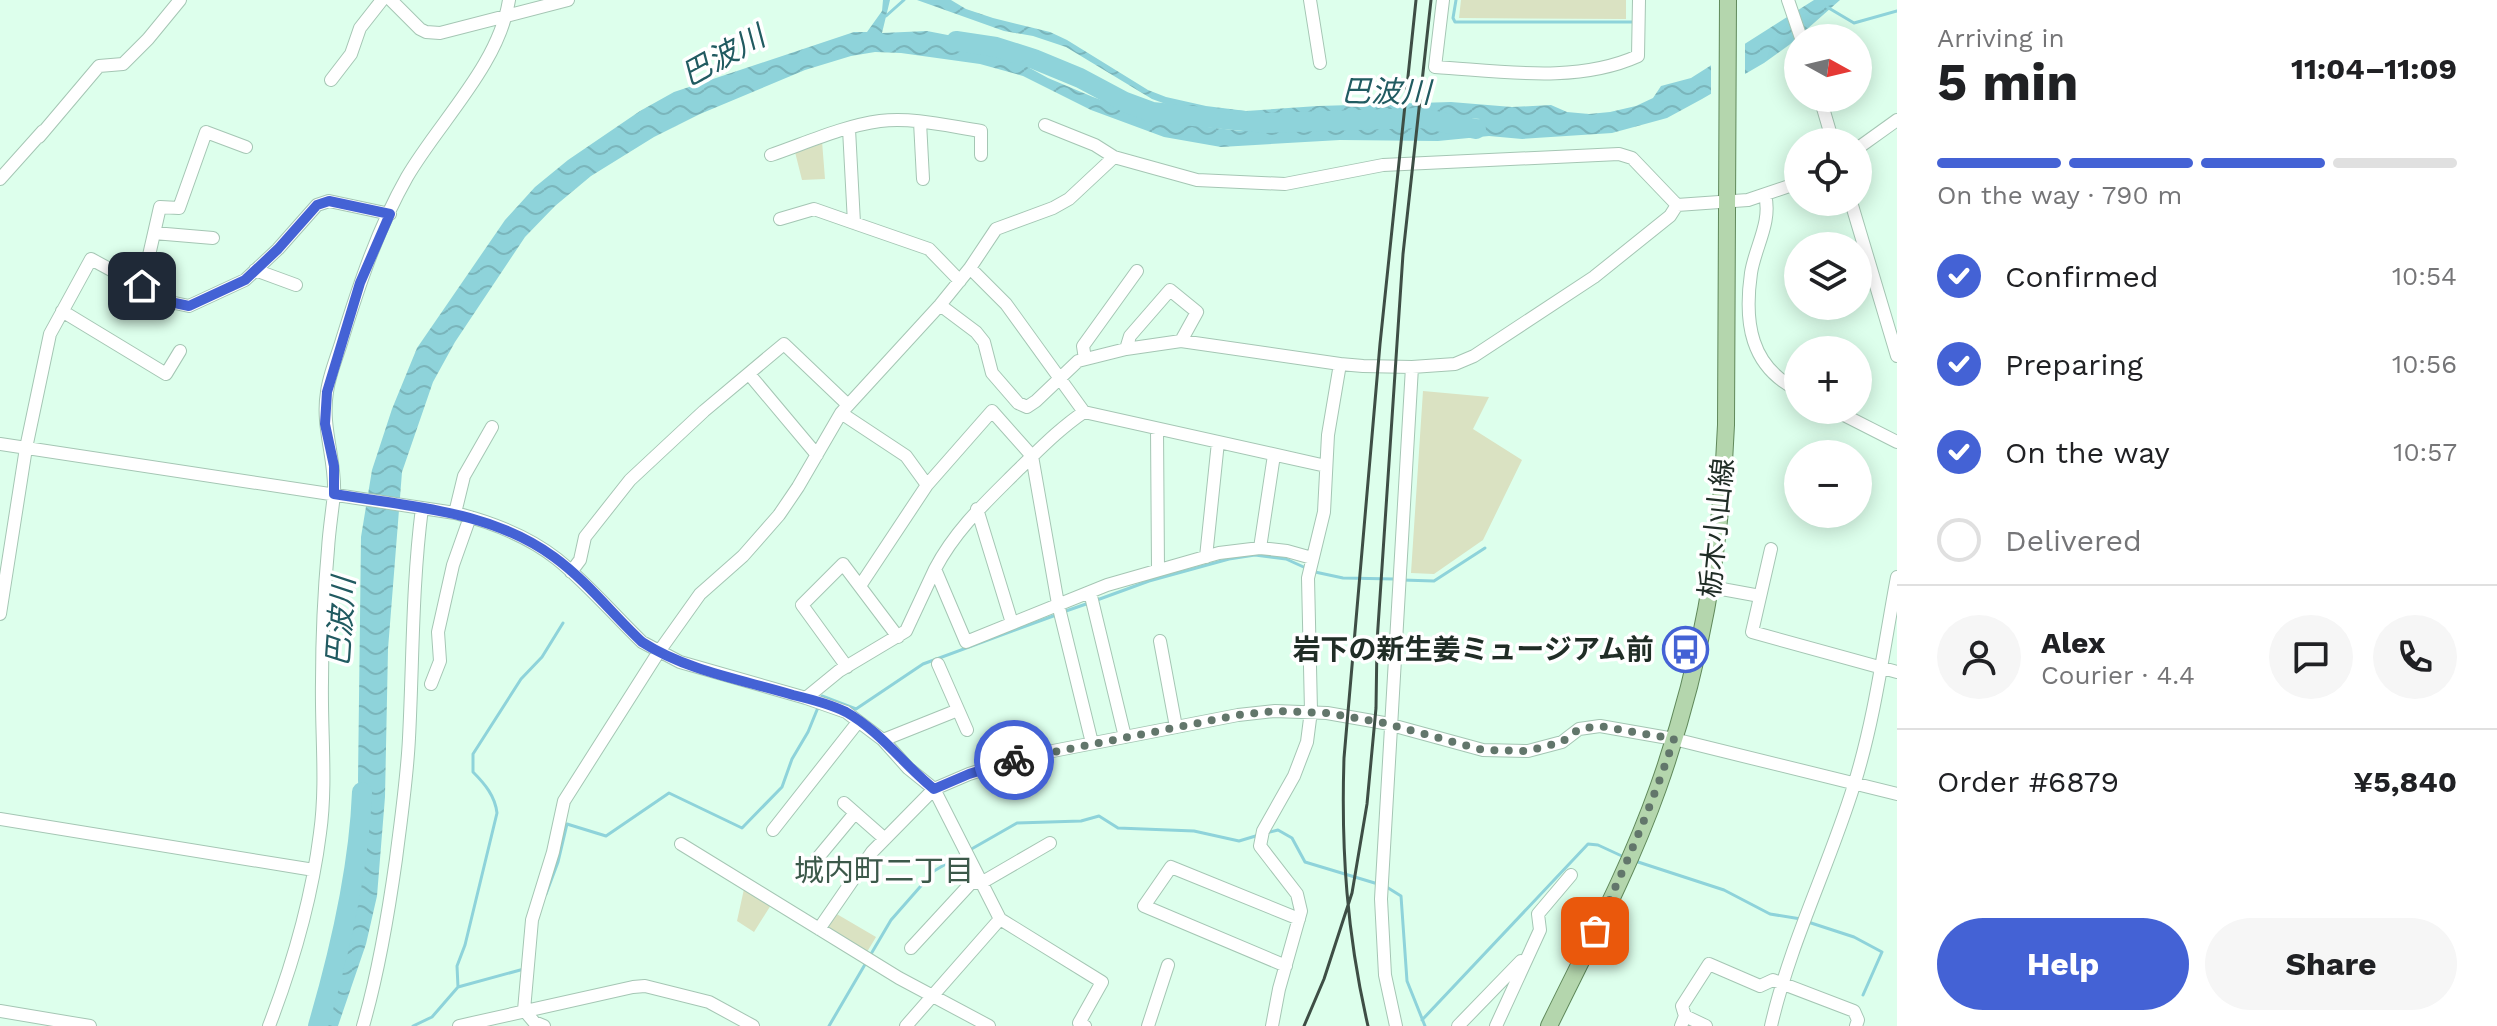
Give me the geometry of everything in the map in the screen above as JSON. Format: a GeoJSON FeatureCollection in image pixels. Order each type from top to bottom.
{"type":"FeatureCollection","features":[{"type":"Feature","properties":{"kind":"main road","name":"栃木小山線"},"geometry":{"type":"LineString","coordinates":[[1549,1026],[1657,790],[1694,667],[1711,587],[1723,494],[1728,311],[1728,0]]}},
{"type":"Feature","properties":{"kind":"street"},"geometry":{"type":"LineString","coordinates":[[0,179],[99,66],[123,64],[180,0]]}},
{"type":"Feature","properties":{"kind":"street"},"geometry":{"type":"LineString","coordinates":[[331,80],[351,54],[360,28],[382,0]]}},
{"type":"Feature","properties":{"kind":"street"},"geometry":{"type":"LineString","coordinates":[[391,0],[420,29],[440,33],[568,0]]}},
{"type":"Feature","properties":{"kind":"street"},"geometry":{"type":"LineString","coordinates":[[269,1026],[284,986],[321,831],[322,637],[340,496],[325,424],[327,392],[360,283],[407,177],[469,89],[490,52],[507,14],[509,0]]}},
{"type":"Feature","properties":{"kind":"street"},"geometry":{"type":"LineString","coordinates":[[1310,0],[1320,63]]}},
{"type":"Feature","properties":{"kind":"street"},"geometry":{"type":"LineString","coordinates":[[1443,0],[1435,67],[1554,74],[1623,63],[1638,56],[1639,0]]}},
{"type":"Feature","properties":{"kind":"street"},"geometry":{"type":"LineString","coordinates":[[1790,5],[1796,24]]}},
{"type":"Feature","properties":{"kind":"street"},"geometry":{"type":"LineString","coordinates":[[1872,138],[1897,120]]}},
{"type":"Feature","properties":{"kind":"street"},"geometry":{"type":"LineString","coordinates":[[771,155],[881,121],[920,122],[981,131],[981,155]]}},
{"type":"Feature","properties":{"kind":"street"},"geometry":{"type":"LineString","coordinates":[[920,122],[923,179]]}},
{"type":"Feature","properties":{"kind":"street"},"geometry":{"type":"LineString","coordinates":[[1045,125],[1095,145],[1114,157],[1197,180],[1285,184],[1383,165],[1619,154],[1632,158],[1677,205],[1728,202],[1784,188]]}},
{"type":"Feature","properties":{"kind":"street"},"geometry":{"type":"LineString","coordinates":[[849,129],[854,223]]}},
{"type":"Feature","properties":{"kind":"street"},"geometry":{"type":"LineString","coordinates":[[142,286],[160,207],[179,208],[206,132],[246,147]]}},
{"type":"Feature","properties":{"kind":"street"},"geometry":{"type":"LineString","coordinates":[[544,1026],[534,1022],[524,1010],[528,960],[532,920],[553,852],[564,801],[658,653],[700,594],[743,556],[779,515],[845,409],[940,305],[996,229],[1069,199],[1114,157]]}},
{"type":"Feature","properties":{"kind":"street"},"geometry":{"type":"LineString","coordinates":[[1765,195],[1768,206],[1751,273],[1750,308],[1754,344],[1764,365],[1784,383]]}},
{"type":"Feature","properties":{"kind":"street"},"geometry":{"type":"LineString","coordinates":[[0,614],[26,448],[50,334],[91,259],[170,302],[189,306],[245,280],[317,205],[329,201],[390,214]]}},
{"type":"Feature","properties":{"kind":"street"},"geometry":{"type":"LineString","coordinates":[[940,305],[976,332],[984,342],[992,373],[1018,403],[1027,407],[1078,361],[1126,349],[1181,341],[1340,364],[1412,367],[1455,364],[1474,356],[1594,277],[1670,216],[1677,205]]}},
{"type":"Feature","properties":{"kind":"street"},"geometry":{"type":"LineString","coordinates":[[780,219],[814,209],[929,249],[960,281]]}},
{"type":"Feature","properties":{"kind":"street"},"geometry":{"type":"LineString","coordinates":[[1855,216],[1897,356]]}},
{"type":"Feature","properties":{"kind":"street"},"geometry":{"type":"LineString","coordinates":[[154,233],[213,238]]}},
{"type":"Feature","properties":{"kind":"street"},"geometry":{"type":"LineString","coordinates":[[970,268],[1006,304],[1084,412],[1326,466]]}},
{"type":"Feature","properties":{"kind":"street"},"geometry":{"type":"LineString","coordinates":[[255,270],[296,285]]}},
{"type":"Feature","properties":{"kind":"street"},"geometry":{"type":"LineString","coordinates":[[1085,359],[1083,346],[1137,271]]}},
{"type":"Feature","properties":{"kind":"street"},"geometry":{"type":"LineString","coordinates":[[1126,349],[1130,336],[1170,290],[1197,312],[1181,341]]}},
{"type":"Feature","properties":{"kind":"street"},"geometry":{"type":"LineString","coordinates":[[1728,311],[1750,308]]}},
{"type":"Feature","properties":{"kind":"street"},"geometry":{"type":"LineString","coordinates":[[62,311],[166,374],[180,351]]}},
{"type":"Feature","properties":{"kind":"street"},"geometry":{"type":"LineString","coordinates":[[571,572],[580,560],[585,537],[630,480],[704,411],[784,344],[845,409],[906,456],[927,485]]}},
{"type":"Feature","properties":{"kind":"street"},"geometry":{"type":"LineString","coordinates":[[1272,1026],[1301,911],[1297,894],[1260,846],[1263,831],[1299,765],[1307,742],[1311,711],[1308,578],[1324,512],[1333,400],[1340,364]]}},
{"type":"Feature","properties":{"kind":"street"},"geometry":{"type":"LineString","coordinates":[[1396,1026],[1385,975],[1381,899],[1412,367]]}},
{"type":"Feature","properties":{"kind":"street"},"geometry":{"type":"LineString","coordinates":[[749,374],[817,455]]}},
{"type":"Feature","properties":{"kind":"street"},"geometry":{"type":"LineString","coordinates":[[860,586],[927,485],[992,411],[1032,456],[1058,604],[1092,743]]}},
{"type":"Feature","properties":{"kind":"street"},"geometry":{"type":"LineString","coordinates":[[806,698],[847,667],[906,631],[948,544],[977,509],[1061,427],[1084,412]]}},
{"type":"Feature","properties":{"kind":"street"},"geometry":{"type":"LineString","coordinates":[[1862,424],[1897,442]]}},
{"type":"Feature","properties":{"kind":"street"},"geometry":{"type":"LineString","coordinates":[[455,513],[464,476],[492,427]]}},
{"type":"Feature","properties":{"kind":"street"},"geometry":{"type":"LineString","coordinates":[[1157,429],[1158,569]]}},
{"type":"Feature","properties":{"kind":"street"},"geometry":{"type":"LineString","coordinates":[[1206,557],[1218,442]]}},
{"type":"Feature","properties":{"kind":"street"},"geometry":{"type":"LineString","coordinates":[[0,444],[455,513],[506,529],[532,542],[571,572],[642,642],[658,653],[846,712],[883,740],[908,768],[934,789],[1000,919],[1102,982],[1079,1023],[1085,1026]]}},
{"type":"Feature","properties":{"kind":"street"},"geometry":{"type":"LineString","coordinates":[[1260,548],[1274,455]]}},
{"type":"Feature","properties":{"kind":"street"},"geometry":{"type":"LineString","coordinates":[[363,1026],[384,937],[405,794],[418,507]]}},
{"type":"Feature","properties":{"kind":"street"},"geometry":{"type":"LineString","coordinates":[[977,509],[1012,623]]}},
{"type":"Feature","properties":{"kind":"street"},"geometry":{"type":"LineString","coordinates":[[431,684],[440,661],[438,632],[453,565],[470,517]]}},
{"type":"Feature","properties":{"kind":"street"},"geometry":{"type":"LineString","coordinates":[[935,569],[966,642],[1090,592],[1206,557],[1260,548],[1312,558]]}},
{"type":"Feature","properties":{"kind":"street"},"geometry":{"type":"LineString","coordinates":[[1771,549],[1752,632],[1897,672]]}},
{"type":"Feature","properties":{"kind":"street"},"geometry":{"type":"LineString","coordinates":[[847,667],[802,605],[843,564],[898,637]]}},
{"type":"Feature","properties":{"kind":"street"},"geometry":{"type":"LineString","coordinates":[[1771,1026],[1781,983],[1854,785],[1897,577]]}},
{"type":"Feature","properties":{"kind":"street"},"geometry":{"type":"LineString","coordinates":[[1711,587],[1760,596]]}},
{"type":"Feature","properties":{"kind":"street"},"geometry":{"type":"LineString","coordinates":[[1090,592],[1125,737]]}},
{"type":"Feature","properties":{"kind":"street"},"geometry":{"type":"LineString","coordinates":[[1160,641],[1176,727]]}},
{"type":"Feature","properties":{"kind":"street"},"geometry":{"type":"LineString","coordinates":[[938,664],[967,730]]}},
{"type":"Feature","properties":{"kind":"street"},"geometry":{"type":"LineString","coordinates":[[883,740],[958,710]]}},
{"type":"Feature","properties":{"kind":"street"},"geometry":{"type":"LineString","coordinates":[[819,929],[854,877],[885,839],[934,789],[1022,757],[1238,715],[1311,711],[1391,725],[1483,750],[1528,751],[1562,742],[1579,729],[1600,726],[1674,739],[1893,793],[1897,779]]}},
{"type":"Feature","properties":{"kind":"street"},"geometry":{"type":"LineString","coordinates":[[773,830],[858,722]]}},
{"type":"Feature","properties":{"kind":"street"},"geometry":{"type":"LineString","coordinates":[[844,803],[885,839]]}},
{"type":"Feature","properties":{"kind":"street"},"geometry":{"type":"LineString","coordinates":[[816,860],[855,813]]}},
{"type":"Feature","properties":{"kind":"street"},"geometry":{"type":"LineString","coordinates":[[0,819],[314,870]]}},
{"type":"Feature","properties":{"kind":"street"},"geometry":{"type":"LineString","coordinates":[[911,948],[971,883],[981,883],[1050,843]]}},
{"type":"Feature","properties":{"kind":"street"},"geometry":{"type":"LineString","coordinates":[[681,844],[931,997],[989,1026]]}},
{"type":"Feature","properties":{"kind":"street"},"geometry":{"type":"LineString","coordinates":[[1286,966],[1144,906],[1171,867],[1299,919]]}},
{"type":"Feature","properties":{"kind":"street"},"geometry":{"type":"LineString","coordinates":[[1496,1026],[1540,930],[1538,914],[1571,875]]}},
{"type":"Feature","properties":{"kind":"street"},"geometry":{"type":"LineString","coordinates":[[906,1026],[1000,919]]}},
{"type":"Feature","properties":{"kind":"street"},"geometry":{"type":"LineString","coordinates":[[1458,1026],[1529,953]]}},
{"type":"Feature","properties":{"kind":"street"},"geometry":{"type":"LineString","coordinates":[[1706,1026],[1683,1021],[1682,1006],[1709,964],[1760,986],[1773,980],[1854,1011],[1858,1020],[1856,1026]]}},
{"type":"Feature","properties":{"kind":"street"},"geometry":{"type":"LineString","coordinates":[[1148,1026],[1168,965]]}},
{"type":"Feature","properties":{"kind":"street"},"geometry":{"type":"LineString","coordinates":[[459,1026],[645,986],[709,1002],[753,1026]]}},
{"type":"Feature","properties":{"kind":"street"},"geometry":{"type":"LineString","coordinates":[[0,1011],[90,1026]]}},
{"type":"Feature","properties":{"kind":"green space"},"geometry":{"type":"Polygon","coordinates":[[[1461,0],[1626,0],[1626,19],[1459,18],[1461,0]]]}},
{"type":"Feature","properties":{"kind":"green space"},"geometry":{"type":"Polygon","coordinates":[[[822,141],[825,179],[802,180],[795,152],[822,141]]]}},
{"type":"Feature","properties":{"kind":"green space"},"geometry":{"type":"Polygon","coordinates":[[[1423,391],[1489,397],[1473,429],[1522,460],[1483,540],[1434,574],[1411,573],[1423,391]]]}},
{"type":"Feature","properties":{"kind":"green space"},"geometry":{"type":"Polygon","coordinates":[[[744,889],[771,905],[754,932],[737,921],[744,889]]]}},
{"type":"Feature","properties":{"kind":"green space"},"geometry":{"type":"Polygon","coordinates":[[[835,913],[876,937],[867,952],[827,927],[835,913]]]}},
{"type":"Feature","properties":{"kind":"water"},"geometry":{"type":"Polygon","coordinates":[[[883,0],[890,0],[882,33],[927,31],[963,38],[1002,53],[1048,78],[1146,116],[1241,131],[1443,125],[1480,119],[1344,115],[1263,121],[1196,115],[1152,99],[1066,47],[1033,36],[1004,31],[917,0],[951,0],[993,18],[1050,32],[1148,90],[1206,106],[1246,111],[1451,102],[1512,107],[1551,105],[1567,112],[1589,114],[1636,106],[1653,98],[1661,86],[1691,78],[1814,0],[1840,0],[1813,24],[1784,24],[1784,49],[1764,63],[1667,118],[1612,133],[1522,139],[1489,136],[1438,141],[1340,140],[1221,147],[1164,137],[1091,110],[1023,76],[980,64],[875,52],[805,70],[700,114],[654,137],[591,176],[555,206],[525,237],[455,342],[433,382],[402,472],[388,649],[385,797],[377,896],[366,944],[338,1026],[315,1026],[337,968],[352,906],[361,837],[358,780],[361,537],[372,470],[417,348],[505,220],[535,187],[568,160],[674,92],[854,32],[867,32],[882,11],[883,0]]]}},
{"type":"Feature","properties":{"kind":"pier"},"geometry":{"type":"Polygon","coordinates":[[[1745,40],[1745,79],[1711,99],[1711,61],[1745,40]]]}},
{"type":"Feature","properties":{"kind":"waterway"},"geometry":{"type":"LineString","coordinates":[[886,16],[904,0]]}},
{"type":"Feature","properties":{"kind":"waterway"},"geometry":{"type":"LineString","coordinates":[[1456,0],[1455,22],[1634,22]]}},
{"type":"Feature","properties":{"kind":"waterway"},"geometry":{"type":"LineString","coordinates":[[1827,7],[1854,23],[1897,11]]}},
{"type":"Feature","properties":{"kind":"waterway","name":"巴波川"},"geometry":{"type":"LineString","coordinates":[[956,41],[996,47],[1034,59],[1152,112],[1265,123],[1421,118],[1476,129]]}},
{"type":"Feature","properties":{"kind":"waterway"},"geometry":{"type":"LineString","coordinates":[[1402,580],[1434,581],[1485,548]]}},
{"type":"Feature","properties":{"kind":"waterway"},"geometry":{"type":"LineString","coordinates":[[1097,600],[1149,581],[1255,555],[1286,559],[1308,569]]}},
{"type":"Feature","properties":{"kind":"waterway"},"geometry":{"type":"LineString","coordinates":[[1315,572],[1343,578],[1395,579]]}},
{"type":"Feature","properties":{"kind":"waterway"},"geometry":{"type":"LineString","coordinates":[[1063,612],[1089,603]]}},
{"type":"Feature","properties":{"kind":"waterway"},"geometry":{"type":"LineString","coordinates":[[822,697],[856,709],[923,664],[1056,615]]}},
{"type":"Feature","properties":{"kind":"waterway"},"geometry":{"type":"LineString","coordinates":[[413,1026],[432,1017],[458,987],[457,966],[465,945],[497,813],[489,791],[473,772],[473,754],[521,679],[542,657],[563,623]]}},
{"type":"Feature","properties":{"kind":"waterway"},"geometry":{"type":"LineString","coordinates":[[546,894],[567,824],[606,836],[669,793],[742,828],[782,787],[792,759],[819,705]]}},
{"type":"Feature","properties":{"kind":"waterway","name":"巴波川"},"geometry":{"type":"LineString","coordinates":[[318,1026],[347,910],[357,851],[362,792]]}},
{"type":"Feature","properties":{"kind":"waterway"},"geometry":{"type":"LineString","coordinates":[[968,851],[1017,823],[1081,821],[1099,816],[1118,828],[1194,831],[1239,841],[1259,835]]}},
{"type":"Feature","properties":{"kind":"waterway"},"geometry":{"type":"LineString","coordinates":[[1266,833],[1278,830],[1292,838],[1305,862],[1378,884]]}},
{"type":"Feature","properties":{"kind":"waterway"},"geometry":{"type":"LineString","coordinates":[[1422,1020],[1588,844],[1598,845],[1624,857]]}},
{"type":"Feature","properties":{"kind":"waterway"},"geometry":{"type":"LineString","coordinates":[[871,954],[891,920],[934,871],[961,855]]}},
{"type":"Feature","properties":{"kind":"waterway"},"geometry":{"type":"LineString","coordinates":[[1635,861],[1724,890],[1770,914],[1801,919]]}},
{"type":"Feature","properties":{"kind":"waterway"},"geometry":{"type":"LineString","coordinates":[[1385,886],[1401,896],[1407,981],[1425,1026]]}},
{"type":"Feature","properties":{"kind":"waterway"},"geometry":{"type":"LineString","coordinates":[[1808,922],[1854,937],[1882,952],[1863,995]]}},
{"type":"Feature","properties":{"kind":"waterway"},"geometry":{"type":"LineString","coordinates":[[829,1026],[867,961]]}},
{"type":"Feature","properties":{"kind":"waterway"},"geometry":{"type":"LineString","coordinates":[[458,987],[524,969]]}},
{"type":"Feature","properties":{"kind":"railway"},"geometry":{"type":"LineString","coordinates":[[1368,1026],[1347,893],[1344,758],[1380,344],[1416,0]]}},
{"type":"Feature","properties":{"kind":"railway"},"geometry":{"type":"LineString","coordinates":[[1304,1026],[1324,979],[1352,893],[1367,804],[1376,708],[1377,642],[1403,254],[1431,0]]}},
{"type":"Feature","properties":{"kind":"way so far"},"geometry":{"type":"LineString","coordinates":[[1014,760],[1238,715],[1275,711],[1311,711],[1384,723],[1483,750],[1528,751],[1562,742],[1579,729],[1600,726],[1674,739],[1637,839],[1595,931]]}},
{"type":"Feature","properties":{"kind":"place","name":"岩下の新生姜ミュージアム前"},"geometry":{"type":"Point","coordinates":[1685,649]}},
{"type":"Feature","properties":{"kind":"district","name":"城内町二丁目"},"geometry":{"type":"Point","coordinates":[884,871]}},
{"type":"Feature","properties":{"kind":"route"},"geometry":{"type":"LineString","coordinates":[[142,286],[170,302],[189,306],[245,280],[317,205],[329,201],[390,214],[360,283],[327,392],[325,424],[334,466],[334,494],[455,513],[506,529],[556,559],[642,642],[658,653],[846,712],[883,740],[908,768],[934,789],[1014,760]]}}]}
